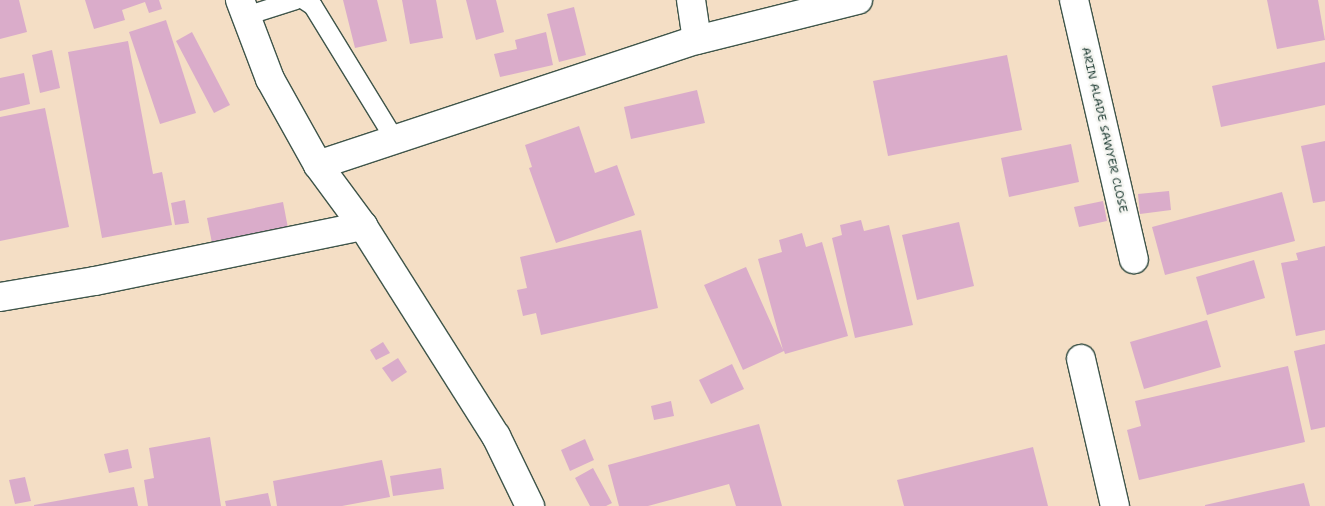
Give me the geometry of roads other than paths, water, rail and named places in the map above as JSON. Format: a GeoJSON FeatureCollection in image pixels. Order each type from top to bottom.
{"type":"FeatureCollection","features":[{"type":"Feature","properties":{"kind":"street"},"geometry":{"type":"LineString","coordinates":[[691,0],[697,40]]}},
{"type":"Feature","properties":{"kind":"street"},"geometry":{"type":"LineString","coordinates":[[318,165],[697,40],[858,0]]}},
{"type":"Feature","properties":{"kind":"street","name":"ARIN ALADE SAWYER CLOSE"},"geometry":{"type":"LineString","coordinates":[[1074,0],[1134,259]]}},
{"type":"Feature","properties":{"kind":"street"},"geometry":{"type":"LineString","coordinates":[[243,8],[270,79],[318,165],[363,226],[496,436],[530,506]]}},
{"type":"Feature","properties":{"kind":"street"},"geometry":{"type":"LineString","coordinates":[[0,298],[95,281],[363,226]]}},
{"type":"Feature","properties":{"kind":"street"},"geometry":{"type":"LineString","coordinates":[[1081,359],[1115,506]]}},
{"type":"Feature","properties":{"kind":"lane"},"geometry":{"type":"LineString","coordinates":[[243,8],[296,0]]}},
{"type":"Feature","properties":{"kind":"lane"},"geometry":{"type":"LineString","coordinates":[[304,0],[313,6],[394,140]]}}]}
